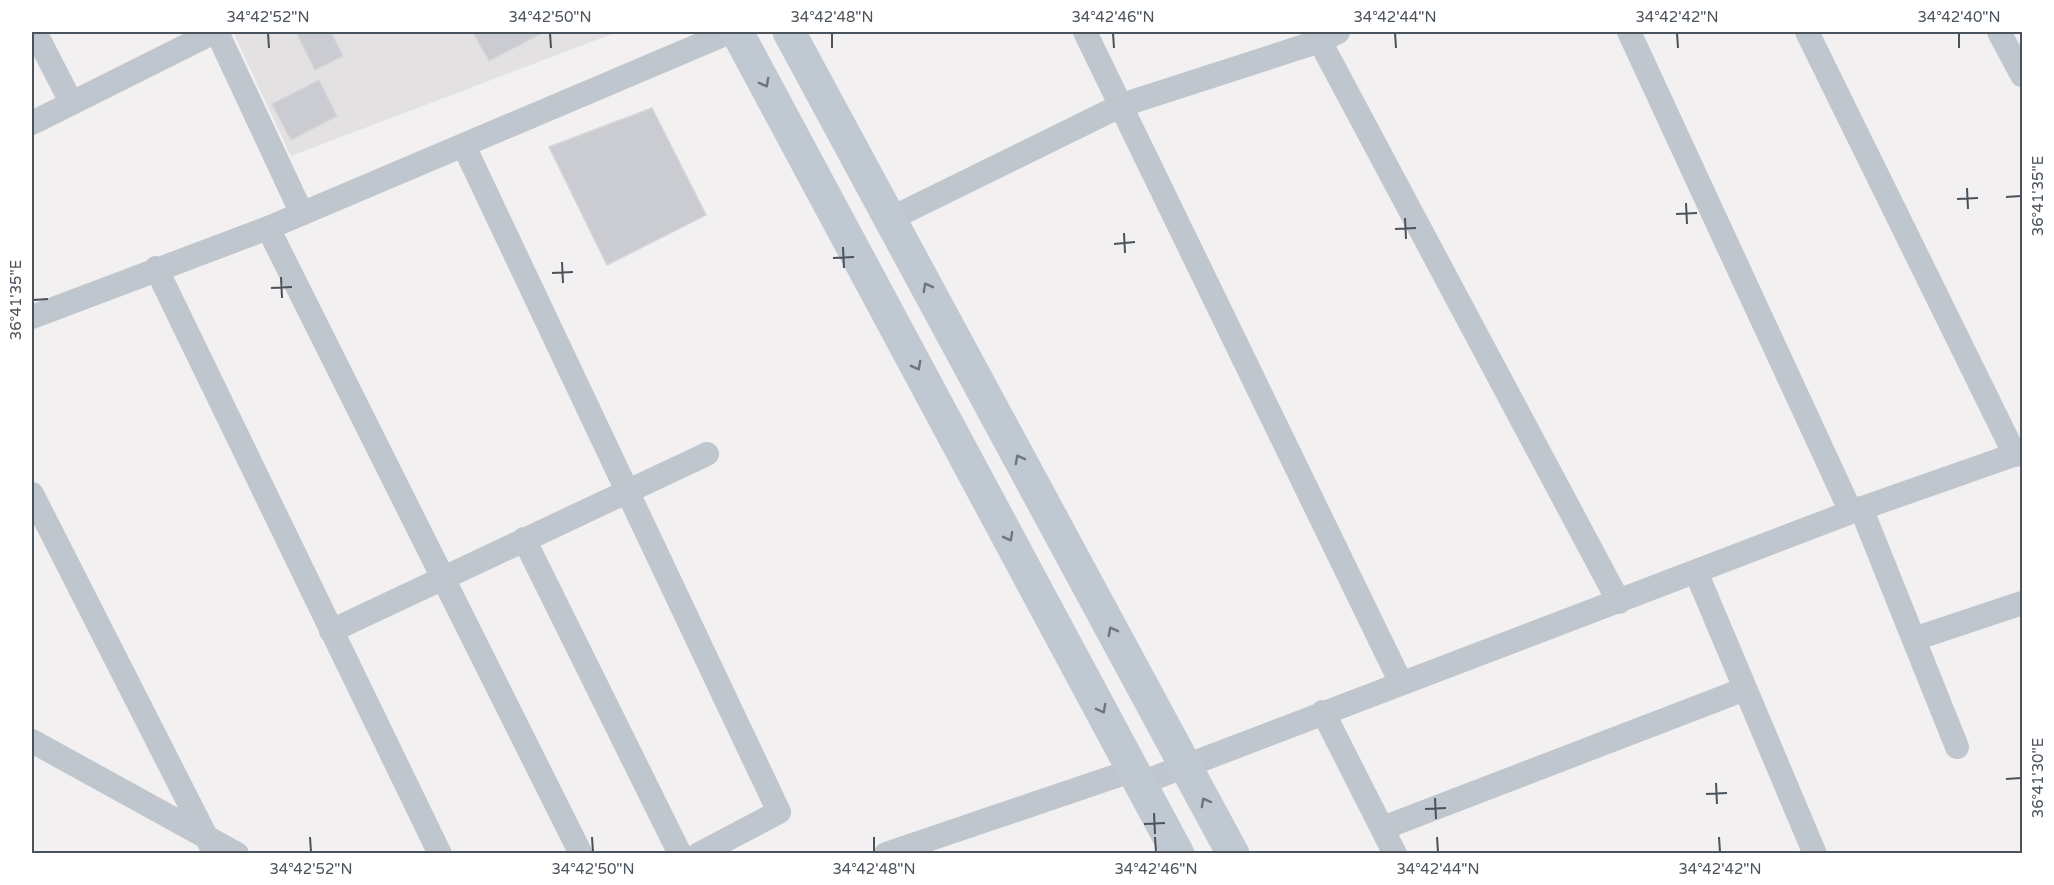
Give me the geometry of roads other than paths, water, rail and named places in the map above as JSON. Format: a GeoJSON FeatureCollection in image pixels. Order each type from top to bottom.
{"type":"FeatureCollection","features":[{"type":"Feature","properties":{"kind":"main road"},"geometry":{"type":"LineString","coordinates":[[737,32],[1178,854]]}},
{"type":"Feature","properties":{"kind":"main road"},"geometry":{"type":"LineString","coordinates":[[789,32],[1233,854]]}},
{"type":"Feature","properties":{"kind":"street"},"geometry":{"type":"LineString","coordinates":[[35,32],[71,102]]}},
{"type":"Feature","properties":{"kind":"street"},"geometry":{"type":"LineString","coordinates":[[32,123],[215,32],[302,214]]}},
{"type":"Feature","properties":{"kind":"street"},"geometry":{"type":"LineString","coordinates":[[32,316],[268,228],[730,32]]}},
{"type":"Feature","properties":{"kind":"street"},"geometry":{"type":"LineString","coordinates":[[1085,32],[1401,683]]}},
{"type":"Feature","properties":{"kind":"street"},"geometry":{"type":"LineString","coordinates":[[1629,32],[1856,510],[1914,639],[1957,747]]}},
{"type":"Feature","properties":{"kind":"street"},"geometry":{"type":"LineString","coordinates":[[886,854],[1138,776],[1185,765],[1619,602],[1856,510],[2019,453],[1807,32]]}},
{"type":"Feature","properties":{"kind":"street"},"geometry":{"type":"LineString","coordinates":[[1999,32],[2022,75]]}},
{"type":"Feature","properties":{"kind":"street"},"geometry":{"type":"LineString","coordinates":[[890,219],[1122,105],[1324,35],[1619,602]]}},
{"type":"Feature","properties":{"kind":"street"},"geometry":{"type":"LineString","coordinates":[[464,146],[779,812],[699,854]]}},
{"type":"Feature","properties":{"kind":"street"},"geometry":{"type":"LineString","coordinates":[[268,228],[581,854]]}},
{"type":"Feature","properties":{"kind":"street"},"geometry":{"type":"LineString","coordinates":[[156,268],[441,854]]}},
{"type":"Feature","properties":{"kind":"street"},"geometry":{"type":"LineString","coordinates":[[332,631],[625,490],[707,454]]}},
{"type":"Feature","properties":{"kind":"street"},"geometry":{"type":"LineString","coordinates":[[32,494],[211,845]]}},
{"type":"Feature","properties":{"kind":"street"},"geometry":{"type":"LineString","coordinates":[[524,538],[680,854]]}},
{"type":"Feature","properties":{"kind":"street"},"geometry":{"type":"LineString","coordinates":[[1696,572],[1815,854]]}},
{"type":"Feature","properties":{"kind":"street"},"geometry":{"type":"LineString","coordinates":[[1914,639],[2022,603]]}},
{"type":"Feature","properties":{"kind":"street"},"geometry":{"type":"LineString","coordinates":[[1383,828],[1744,689]]}},
{"type":"Feature","properties":{"kind":"street"},"geometry":{"type":"LineString","coordinates":[[1323,712],[1395,854]]}},
{"type":"Feature","properties":{"kind":"street"},"geometry":{"type":"LineString","coordinates":[[32,741],[211,845],[237,854]]}}]}
